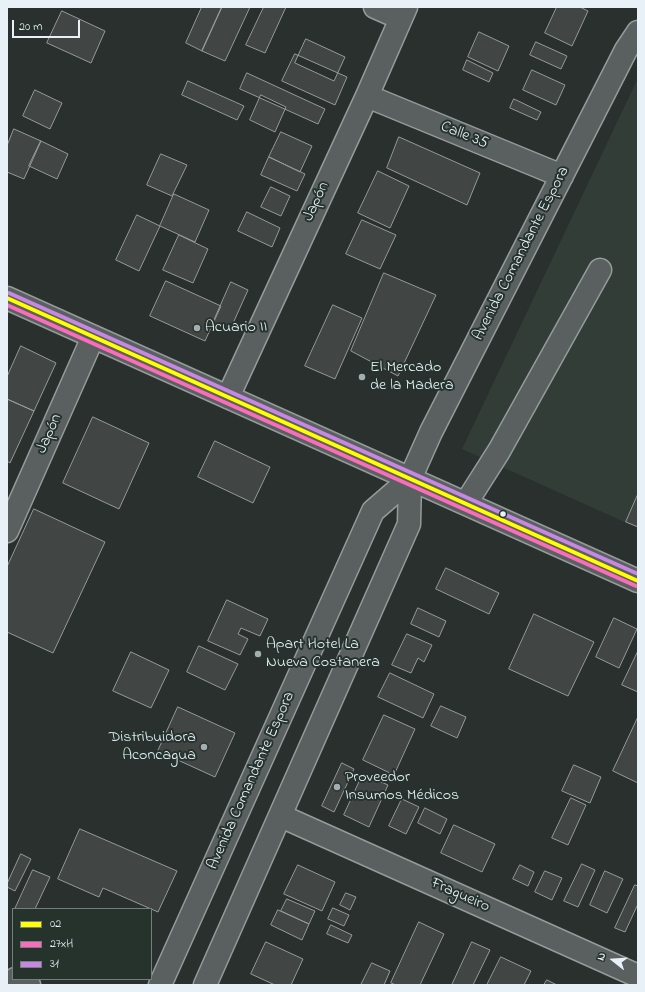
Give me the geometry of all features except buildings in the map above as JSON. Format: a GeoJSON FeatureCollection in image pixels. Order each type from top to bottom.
{"type":"FeatureCollection","features":[{"type":"Feature","properties":{"kind":"main road"},"geometry":{"type":"LineString","coordinates":[[375,7],[403,13]]}},
{"type":"Feature","properties":{"kind":"main road","name":"Japón"},"geometry":{"type":"LineString","coordinates":[[228,397],[367,96],[403,13]]}},
{"type":"Feature","properties":{"kind":"main road","name":"Avenida Comandante Espora"},"geometry":{"type":"LineString","coordinates":[[205,985],[409,524],[410,479],[431,432],[626,50],[638,32]]}},
{"type":"Feature","properties":{"kind":"main road","name":"Calle 35"},"geometry":{"type":"LineString","coordinates":[[367,96],[562,176]]}},
{"type":"Feature","properties":{"kind":"main road"},"geometry":{"type":"LineString","coordinates":[[466,504],[502,445],[600,270]]}},
{"type":"Feature","properties":{"kind":"main road"},"geometry":{"type":"LineString","coordinates":[[7,298],[638,581]]}},
{"type":"Feature","properties":{"kind":"main road","name":"Japón"},"geometry":{"type":"LineString","coordinates":[[7,531],[93,337]]}},
{"type":"Feature","properties":{"kind":"main road","name":"Avenida Comandante Espora"},"geometry":{"type":"LineString","coordinates":[[160,985],[373,511],[410,479]]}},
{"type":"Feature","properties":{"kind":"main road","name":"Fragueiro"},"geometry":{"type":"LineString","coordinates":[[281,816],[638,976]]}},
{"type":"Feature","properties":{"kind":"main road"},"geometry":{"type":"LineString","coordinates":[[18,980],[29,985]]}},
{"type":"Feature","properties":{"kind":"shaded area"},"geometry":{"type":"Polygon","coordinates":[[[638,78],[638,528],[462,449],[638,78]]]}},
{"type":"Feature","properties":{"kind":"transit line","name":"31"},"geometry":{"type":"LineString","coordinates":[[9,293],[638,574]]}},
{"type":"Feature","properties":{"kind":"transit line","name":"02"},"geometry":{"type":"LineString","coordinates":[[7,298],[638,581]]}},
{"type":"Feature","properties":{"kind":"transit line","name":"27xH"},"geometry":{"type":"LineString","coordinates":[[7,305],[636,586]]}},
{"type":"Feature","properties":{"kind":"place","name":"Acuario II"},"geometry":{"type":"Point","coordinates":[197,328]}},
{"type":"Feature","properties":{"kind":"place","name":"El Mercado de la Madera"},"geometry":{"type":"Point","coordinates":[362,377]}},
{"type":"Feature","properties":{"kind":"place","name":"Apart Hotel La Nueva Costanera"},"geometry":{"type":"Point","coordinates":[258,654]}},
{"type":"Feature","properties":{"kind":"place","name":"Distribuidora Aconcagua"},"geometry":{"type":"Point","coordinates":[204,747]}},
{"type":"Feature","properties":{"kind":"place","name":"Proveedor Insumos Médicos"},"geometry":{"type":"Point","coordinates":[337,787]}}]}
